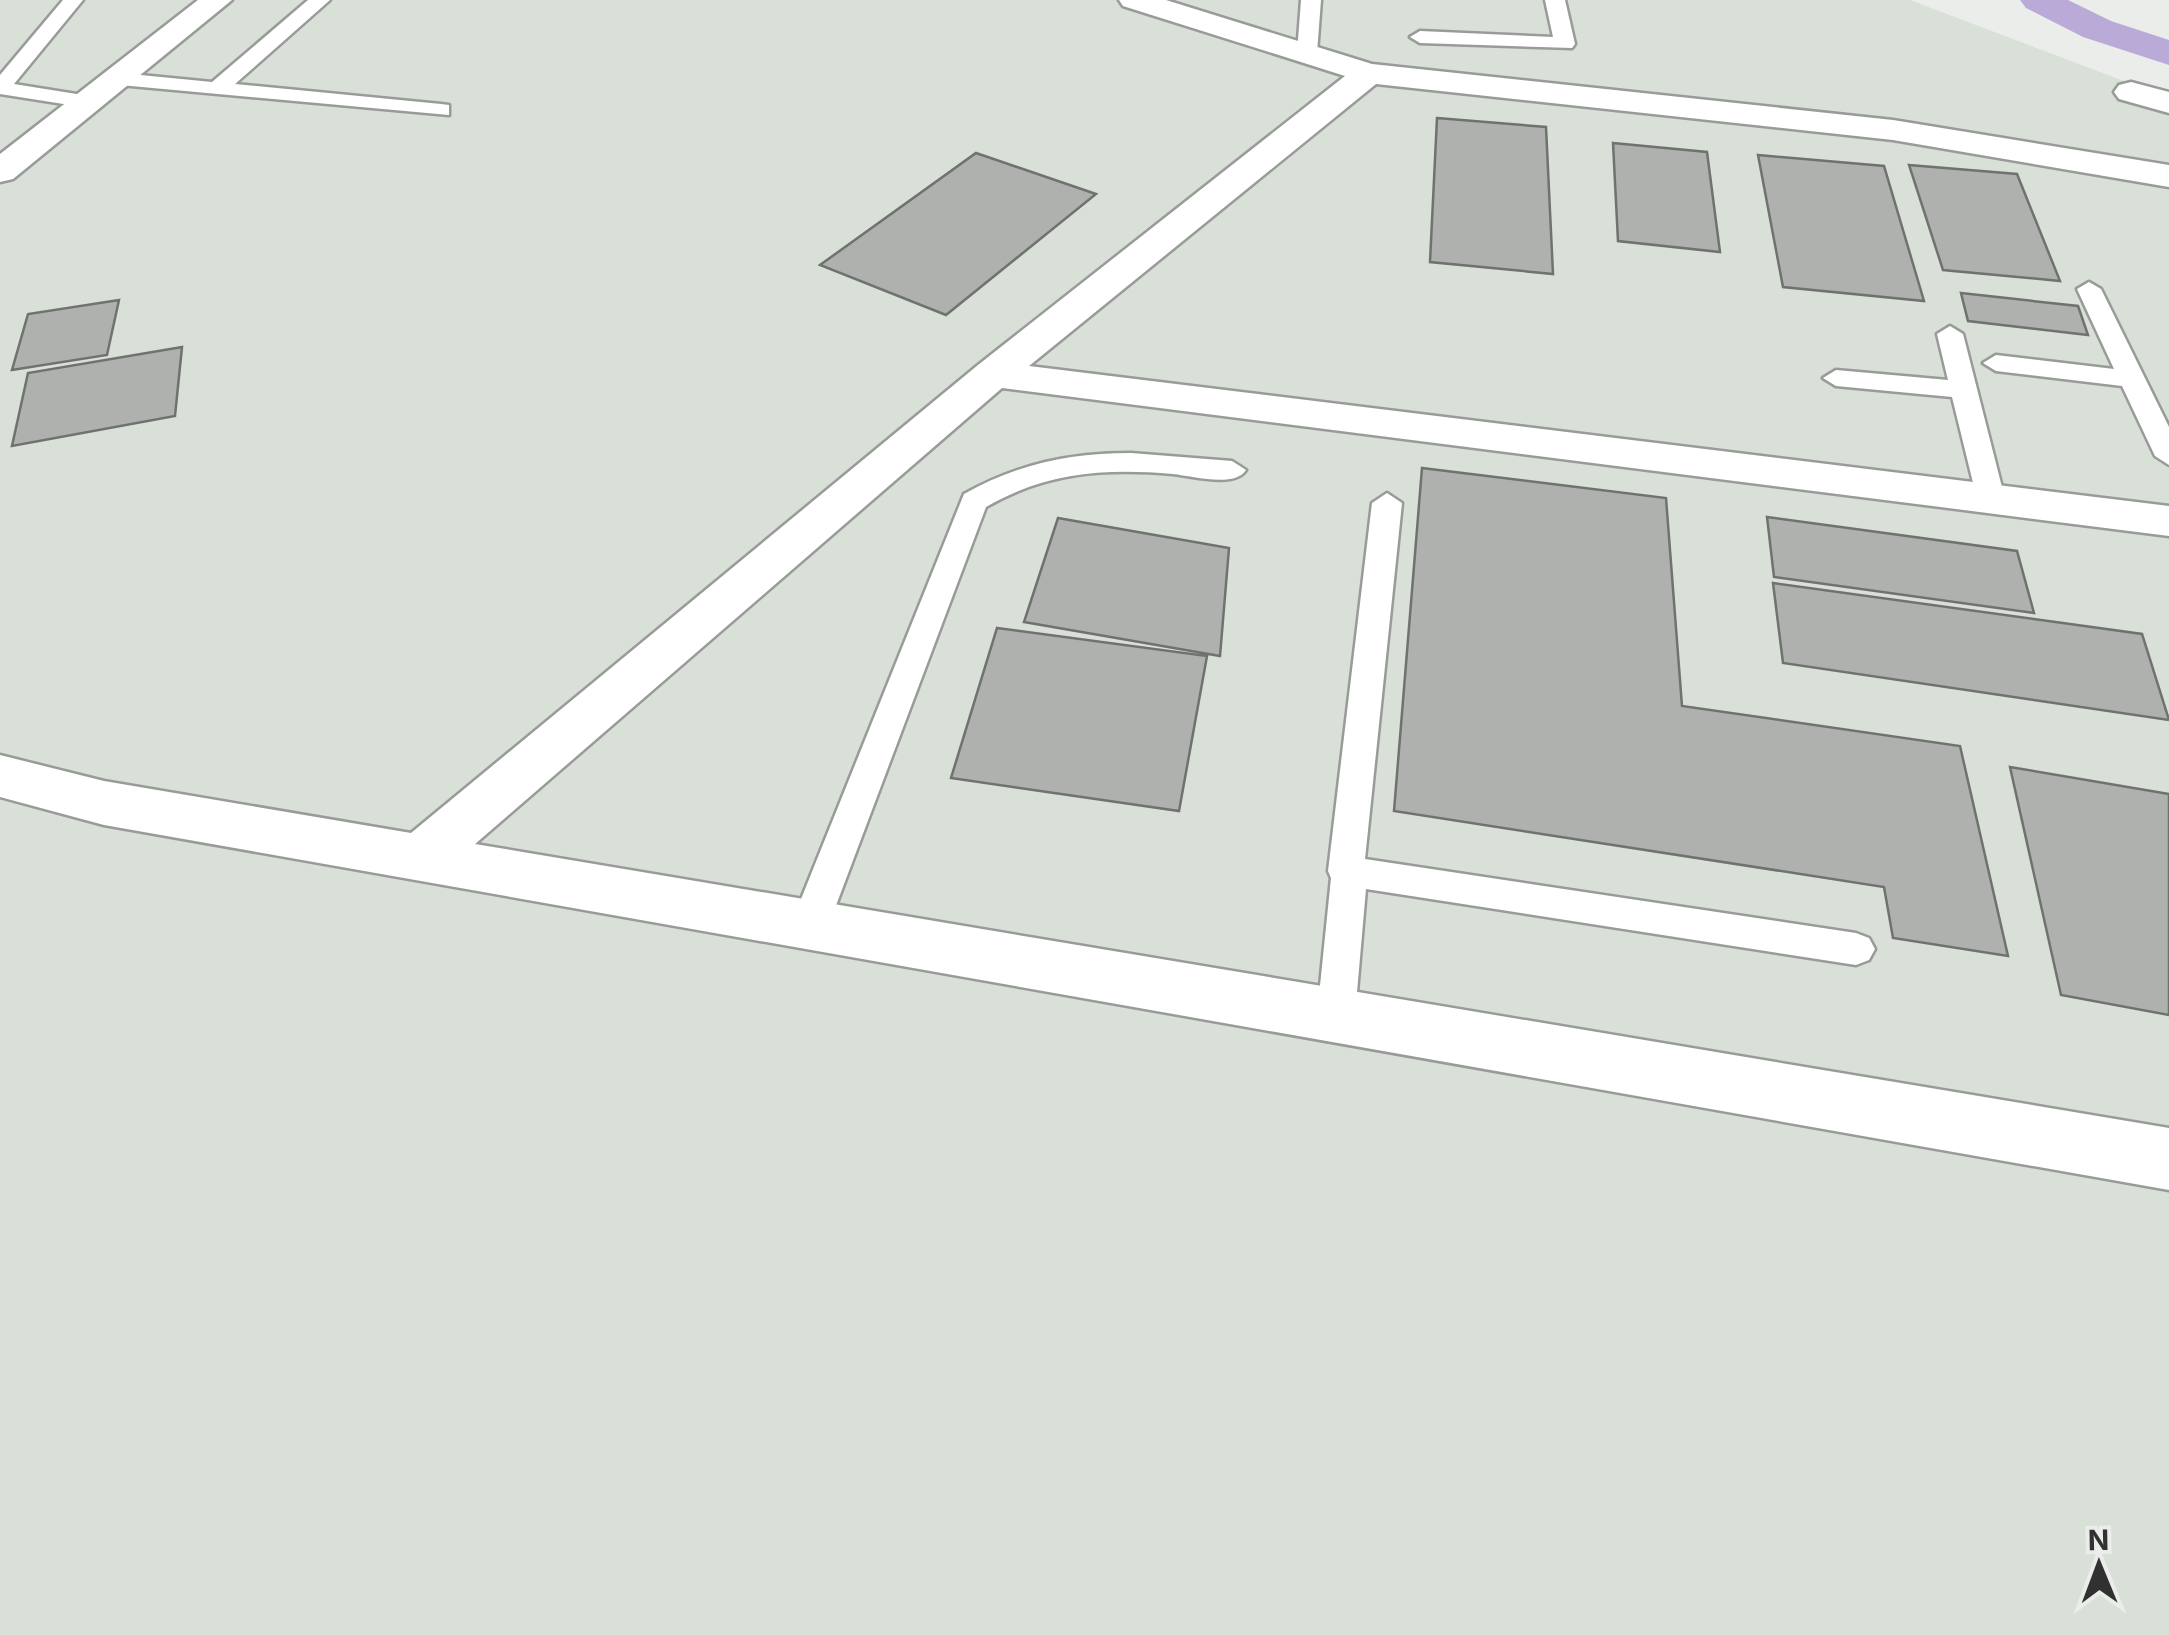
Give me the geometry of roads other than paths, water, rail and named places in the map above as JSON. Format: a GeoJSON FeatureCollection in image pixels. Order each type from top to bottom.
{"type":"FeatureCollection","features":[{"type":"Feature","properties":{"kind":"street"},"geometry":{"type":"LineString","coordinates":[[0,172],[217,0]]}},
{"type":"Feature","properties":{"kind":"street"},"geometry":{"type":"LineString","coordinates":[[1134,0],[1370,73],[1893,130],[2169,176]]}},
{"type":"Feature","properties":{"kind":"street"},"geometry":{"type":"LineString","coordinates":[[421,857],[992,374],[1370,73]]}},
{"type":"Feature","properties":{"kind":"street"},"geometry":{"type":"LineString","coordinates":[[2131,92],[2169,103]]}},
{"type":"Feature","properties":{"kind":"street"},"geometry":{"type":"LineString","coordinates":[[992,374],[2169,521]]}},
{"type":"Feature","properties":{"kind":"street"},"geometry":{"type":"LineString","coordinates":[[0,776],[104,803],[2169,1160]]}},
{"type":"Feature","properties":{"kind":"lane"},"geometry":{"type":"LineString","coordinates":[[0,88],[73,0]]}},
{"type":"Feature","properties":{"kind":"lane"},"geometry":{"type":"LineString","coordinates":[[217,88],[320,0]]}},
{"type":"Feature","properties":{"kind":"lane"},"geometry":{"type":"LineString","coordinates":[[1306,53],[1311,0]]}},
{"type":"Feature","properties":{"kind":"lane"},"geometry":{"type":"LineString","coordinates":[[1420,37],[1566,44],[1555,0]]}},
{"type":"Feature","properties":{"kind":"lane"},"geometry":{"type":"LineString","coordinates":[[120,78],[441,110]]}},
{"type":"Feature","properties":{"kind":"lane"},"geometry":{"type":"LineString","coordinates":[[0,88],[89,102]]}},
{"type":"Feature","properties":{"kind":"lane"},"geometry":{"type":"LineString","coordinates":[[2089,289],[2169,456]]}},
{"type":"Feature","properties":{"kind":"lane"},"geometry":{"type":"LineString","coordinates":[[1950,334],[1992,499]]}},
{"type":"Feature","properties":{"kind":"lane"},"geometry":{"type":"LineString","coordinates":[[1996,363],[2132,378]]}},
{"type":"Feature","properties":{"kind":"lane"},"geometry":{"type":"LineString","coordinates":[[1836,378],[1964,390]]}},
{"type":"Feature","properties":{"kind":"lane"},"geometry":{"type":"LineString","coordinates":[[810,924],[974,502],[1003,482],[1056,464],[1104,460],[1232,470]]}},
{"type":"Feature","properties":{"kind":"lane"},"geometry":{"type":"LineString","coordinates":[[1387,503],[1346,870],[1856,950]]}},
{"type":"Feature","properties":{"kind":"lane"},"geometry":{"type":"LineString","coordinates":[[1336,1016],[1350,872]]}},
{"type":"Feature","properties":{"kind":"waterway"},"geometry":{"type":"LineString","coordinates":[[2039,0],[2097,29],[2169,53]]}}]}
